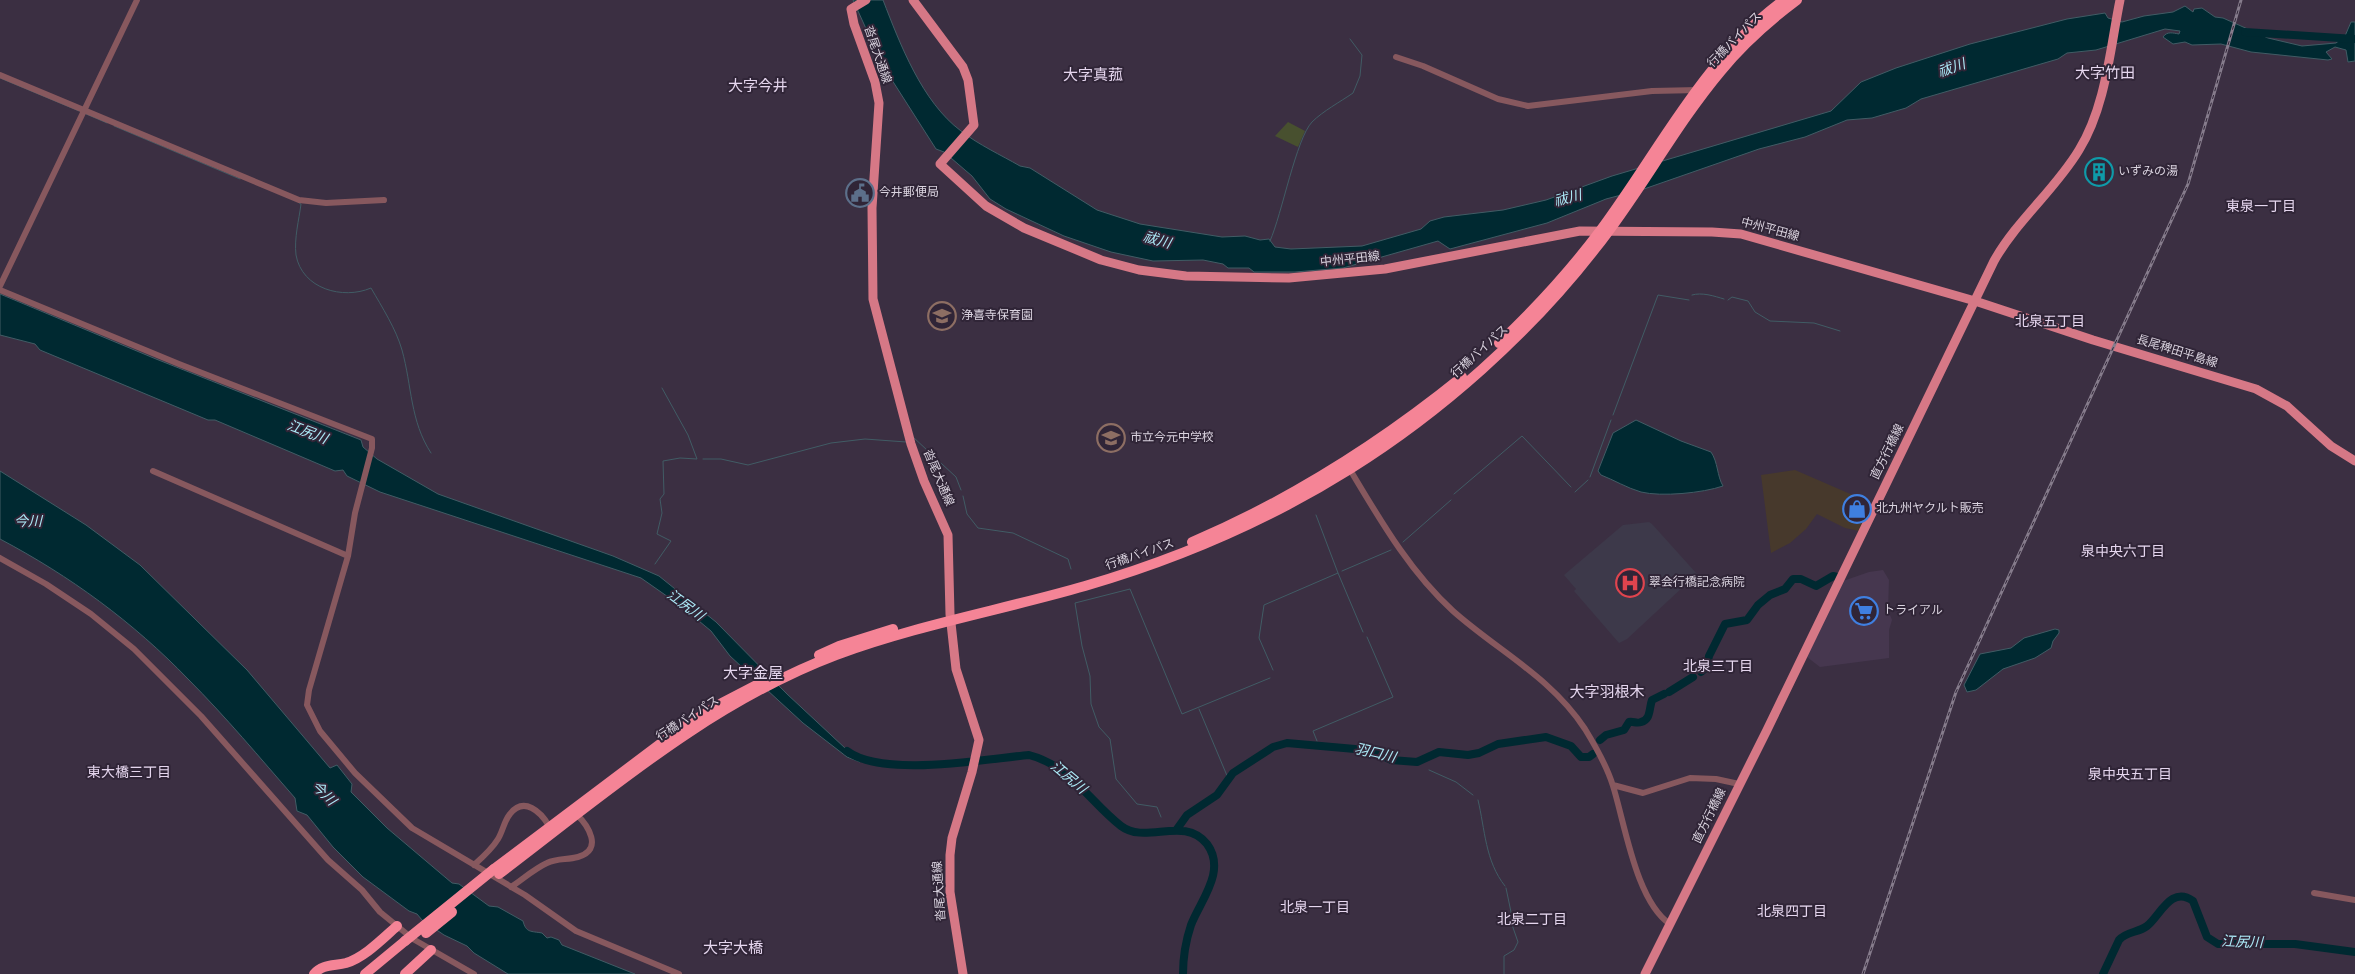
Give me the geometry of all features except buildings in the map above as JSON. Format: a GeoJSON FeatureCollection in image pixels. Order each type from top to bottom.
{"type":"FeatureCollection","features":[{"type":"Feature","properties":{"kind":"highway","name":"行橋バイパス"},"geometry":{"type":"LineString","coordinates":[[497,872],[549,826],[680,729],[839,646],[1076,582],[1175,549],[1264,509],[1348,466],[1469,371],[1549,292],[1604,231],[1735,44],[1784,0]]}},
{"type":"Feature","properties":{"kind":"highway","name":"行橋バイパス"},"geometry":{"type":"LineString","coordinates":[[1702,90],[1758,33],[1797,0]]}},
{"type":"Feature","properties":{"kind":"highway","name":"行橋バイパス"},"geometry":{"type":"LineString","coordinates":[[365,974],[408,943],[497,872],[670,745],[756,688]]}},
{"type":"Feature","properties":{"kind":"highway"},"geometry":{"type":"LineString","coordinates":[[314,974],[322,967],[346,963],[361,955],[397,926]]}},
{"type":"Feature","properties":{"kind":"highway","name":"行橋バイパス"},"geometry":{"type":"LineString","coordinates":[[376,974],[408,943]]}},
{"type":"Feature","properties":{"kind":"highway"},"geometry":{"type":"LineString","coordinates":[[405,974],[431,950]]}},
{"type":"Feature","properties":{"kind":"main road","name":"沓尾大通線"},"geometry":{"type":"LineString","coordinates":[[866,0],[853,6],[854,24],[873,74],[879,103],[872,208],[873,300],[911,444],[924,481],[948,535],[950,617],[956,669],[960,689],[978,735],[978,748],[954,828],[950,855],[950,892],[963,974]]}},
{"type":"Feature","properties":{"kind":"main road","name":"中州平田線"},"geometry":{"type":"LineString","coordinates":[[913,0],[963,67],[968,80],[974,116],[974,125],[940,164],[986,206],[1024,228],[1101,260],[1139,270],[1186,276],[1290,278],[1366,272],[1437,261],[1562,234],[1604,231],[1712,232],[1741,234],[1975,301]]}},
{"type":"Feature","properties":{"kind":"main road","name":"直方行橋線"},"geometry":{"type":"LineString","coordinates":[[1645,974],[2002,246],[2062,174],[2080,148],[2098,105],[2119,3]]}},
{"type":"Feature","properties":{"kind":"main road","name":"長尾稗田平島線"},"geometry":{"type":"LineString","coordinates":[[1975,301],[2092,340],[2256,389],[2287,406],[2331,446],[2355,460]]}},
{"type":"Feature","properties":{"kind":"street"},"geometry":{"type":"LineString","coordinates":[[0,286],[137,0]]}},
{"type":"Feature","properties":{"kind":"street"},"geometry":{"type":"LineString","coordinates":[[1396,57],[1423,66],[1498,99],[1528,106],[1652,91],[1702,90]]}},
{"type":"Feature","properties":{"kind":"street"},"geometry":{"type":"LineString","coordinates":[[0,75],[299,200],[326,204],[384,200]]}},
{"type":"Feature","properties":{"kind":"street"},"geometry":{"type":"LineString","coordinates":[[0,290],[179,364],[372,438],[372,448],[360,489],[348,556],[309,690],[307,705],[312,717],[325,737],[355,773],[412,828],[511,888],[576,931],[679,974]]}},
{"type":"Feature","properties":{"kind":"street"},"geometry":{"type":"LineString","coordinates":[[1348,466],[1392,538],[1429,586],[1475,630],[1537,675],[1570,710],[1598,751],[1613,784],[1634,864],[1658,913],[1670,924]]}},
{"type":"Feature","properties":{"kind":"street"},"geometry":{"type":"LineString","coordinates":[[153,471],[341,555],[348,556]]}},
{"type":"Feature","properties":{"kind":"street"},"geometry":{"type":"LineString","coordinates":[[0,558],[46,584],[91,614],[134,649],[201,716],[328,860],[362,890],[380,912],[431,950],[474,974]]}},
{"type":"Feature","properties":{"kind":"street"},"geometry":{"type":"LineString","coordinates":[[1613,784],[1643,793],[1696,778],[1716,779],[1739,784]]}},
{"type":"Feature","properties":{"kind":"street"},"geometry":{"type":"LineString","coordinates":[[474,865],[492,848],[503,831],[510,814],[519,808],[524,806],[536,809],[549,826]]}},
{"type":"Feature","properties":{"kind":"street"},"geometry":{"type":"LineString","coordinates":[[511,888],[540,866],[560,859],[579,857],[588,850],[591,842],[591,832],[576,814]]}},
{"type":"Feature","properties":{"kind":"street"},"geometry":{"type":"LineString","coordinates":[[2314,893],[2355,900]]}},
{"type":"Feature","properties":{"kind":"shaded area"},"geometry":{"type":"Polygon","coordinates":[[[1288,122],[1305,131],[1298,147],[1275,136],[1288,122]]]}},
{"type":"Feature","properties":{"kind":"shaded area"},"geometry":{"type":"Polygon","coordinates":[[[1795,470],[1855,496],[1852,503],[1849,504],[1849,511],[1864,521],[1859,531],[1845,528],[1817,514],[1806,529],[1790,543],[1771,553],[1761,475],[1795,470]]]}},
{"type":"Feature","properties":{"kind":"shaded area","name":"翠会行橋記念病院"},"geometry":{"type":"Polygon","coordinates":[[[1649,522],[1697,574],[1627,639],[1619,643],[1574,591],[1576,589],[1564,575],[1623,525],[1649,522]]]}},
{"type":"Feature","properties":{"kind":"shaded area"},"geometry":{"type":"Polygon","coordinates":[[[1883,570],[1889,580],[1888,610],[1892,620],[1889,630],[1889,658],[1820,667],[1807,657],[1843,581],[1869,572],[1883,570]]]}},
{"type":"Feature","properties":{"kind":"water"},"geometry":{"type":"Polygon","coordinates":[[[853,0],[883,0],[914,71],[935,104],[947,119],[961,131],[990,150],[1020,166],[1030,168],[1097,210],[1140,224],[1222,237],[1245,236],[1260,240],[1269,239],[1275,247],[1291,249],[1362,246],[1421,229],[1430,221],[1444,217],[1503,210],[1546,200],[1612,176],[1831,111],[1861,82],[1896,68],[1970,44],[2067,19],[2105,13],[2108,18],[2122,22],[2144,16],[2173,12],[2185,6],[2193,12],[2194,9],[2202,8],[2215,17],[2223,18],[2268,38],[2302,46],[2336,43],[2345,36],[2351,22],[2355,22],[2355,61],[2348,62],[2346,50],[2335,47],[2326,52],[2332,59],[2328,60],[2251,52],[2221,44],[2192,45],[2185,42],[2173,44],[2163,37],[2168,33],[2179,34],[2180,31],[2165,29],[2096,50],[2067,53],[2058,59],[1921,99],[1906,108],[1872,118],[1847,120],[1805,137],[1759,149],[1644,189],[1606,199],[1547,223],[1450,249],[1438,241],[1343,268],[1295,272],[1254,272],[1249,268],[1228,268],[1223,264],[1203,260],[1153,261],[1111,252],[1064,236],[1006,209],[990,199],[972,176],[944,152],[936,149],[883,66],[853,0]]]}},
{"type":"Feature","properties":{"kind":"water"},"geometry":{"type":"Polygon","coordinates":[[[0,294],[156,359],[361,440],[363,447],[377,459],[438,494],[613,556],[659,576],[716,622],[787,694],[860,762],[847,757],[803,723],[730,656],[711,631],[681,606],[641,578],[380,492],[347,476],[343,470],[335,471],[215,420],[208,420],[40,350],[35,344],[0,335],[0,294]]]}},
{"type":"Feature","properties":{"kind":"water"},"geometry":{"type":"Polygon","coordinates":[[[1636,420],[1681,441],[1711,452],[1723,486],[1682,494],[1659,494],[1641,492],[1601,475],[1598,471],[1613,433],[1636,420]]]}},
{"type":"Feature","properties":{"kind":"water","name":"今川"},"geometry":{"type":"Polygon","coordinates":[[[0,471],[86,525],[140,565],[247,670],[330,768],[337,765],[352,784],[351,792],[387,828],[452,883],[459,884],[489,906],[498,907],[523,921],[526,928],[530,931],[542,933],[547,938],[551,937],[559,940],[562,945],[635,974],[508,974],[474,953],[467,946],[444,935],[363,877],[333,847],[307,815],[297,811],[295,798],[216,708],[167,658],[123,619],[100,602],[51,568],[0,539],[0,471]]]}},
{"type":"Feature","properties":{"kind":"water"},"geometry":{"type":"Polygon","coordinates":[[[2055,629],[2059,630],[2059,633],[2053,641],[2051,648],[2035,658],[2003,669],[1976,690],[1967,692],[1964,685],[1980,654],[2011,648],[2024,638],[2055,629]]]}},
{"type":"Feature","properties":{"kind":"waterway","name":"祓川"},"geometry":{"type":"LineString","coordinates":[[2245,32],[2355,39]]}},
{"type":"Feature","properties":{"kind":"waterway"},"geometry":{"type":"LineString","coordinates":[[1270,241],[1300,144],[1306,131],[1316,118],[1353,93],[1360,76],[1362,55],[1350,39]]}},
{"type":"Feature","properties":{"kind":"waterway"},"geometry":{"type":"LineString","coordinates":[[0,78],[79,111]]}},
{"type":"Feature","properties":{"kind":"waterway"},"geometry":{"type":"LineString","coordinates":[[86,114],[107,123]]}},
{"type":"Feature","properties":{"kind":"waterway"},"geometry":{"type":"LineString","coordinates":[[114,126],[240,179]]}},
{"type":"Feature","properties":{"kind":"waterway"},"geometry":{"type":"LineString","coordinates":[[299,203],[301,204],[296,236],[296,255],[300,267],[315,284],[325,289],[348,293],[371,288],[388,318],[402,350],[415,416],[424,441],[431,453]]}},
{"type":"Feature","properties":{"kind":"waterway"},"geometry":{"type":"LineString","coordinates":[[1692,295],[1704,294],[1724,299]]}},
{"type":"Feature","properties":{"kind":"waterway"},"geometry":{"type":"LineString","coordinates":[[1613,415],[1658,295],[1689,300]]}},
{"type":"Feature","properties":{"kind":"waterway"},"geometry":{"type":"LineString","coordinates":[[1728,300],[1732,297],[1748,301],[1755,312],[1770,321],[1814,323],[1840,331]]}},
{"type":"Feature","properties":{"kind":"waterway"},"geometry":{"type":"LineString","coordinates":[[655,564],[671,541],[657,534],[662,513],[660,499],[664,494],[663,461],[680,458],[697,459],[688,435],[662,388]]}},
{"type":"Feature","properties":{"kind":"waterway"},"geometry":{"type":"LineString","coordinates":[[1590,477],[1611,420]]}},
{"type":"Feature","properties":{"kind":"waterway"},"geometry":{"type":"LineString","coordinates":[[1454,494],[1522,436],[1571,487]]}},
{"type":"Feature","properties":{"kind":"waterway"},"geometry":{"type":"LineString","coordinates":[[913,437],[956,477],[961,490]]}},
{"type":"Feature","properties":{"kind":"waterway"},"geometry":{"type":"LineString","coordinates":[[703,459],[721,459],[748,465],[831,443],[865,439],[906,442]]}},
{"type":"Feature","properties":{"kind":"waterway"},"geometry":{"type":"LineString","coordinates":[[1575,492],[1588,480]]}},
{"type":"Feature","properties":{"kind":"waterway"},"geometry":{"type":"LineString","coordinates":[[963,496],[967,514],[978,528],[1013,533],[1068,559],[1071,569]]}},
{"type":"Feature","properties":{"kind":"waterway"},"geometry":{"type":"LineString","coordinates":[[1403,542],[1451,500]]}},
{"type":"Feature","properties":{"kind":"waterway"},"geometry":{"type":"LineString","coordinates":[[1273,670],[1259,638],[1264,605],[1338,573],[1316,515]]}},
{"type":"Feature","properties":{"kind":"waterway"},"geometry":{"type":"LineString","coordinates":[[1342,571],[1391,550]]}},
{"type":"Feature","properties":{"kind":"waterway"},"geometry":{"type":"LineString","coordinates":[[1338,573],[1363,632]]}},
{"type":"Feature","properties":{"kind":"waterway","name":"羽口川"},"geometry":{"type":"LineString","coordinates":[[1701,672],[1707,667],[1709,656],[1725,624],[1747,620],[1758,605],[1770,595],[1785,589],[1793,579],[1801,579],[1816,586],[1833,576],[1837,577]]}},
{"type":"Feature","properties":{"kind":"waterway"},"geometry":{"type":"LineString","coordinates":[[1161,817],[1157,807],[1137,804],[1116,779],[1110,739],[1099,727],[1091,704],[1090,676],[1082,646],[1075,603],[1130,589],[1182,714],[1270,678]]}},
{"type":"Feature","properties":{"kind":"waterway"},"geometry":{"type":"LineString","coordinates":[[1317,741],[1313,731],[1393,697],[1367,637]]}},
{"type":"Feature","properties":{"kind":"waterway","name":"羽口川"},"geometry":{"type":"LineString","coordinates":[[1669,692],[1693,677]]}},
{"type":"Feature","properties":{"kind":"waterway","name":"羽口川"},"geometry":{"type":"LineString","coordinates":[[1600,740],[1606,735],[1624,730],[1629,722],[1638,723],[1647,719],[1652,700],[1664,694]]}},
{"type":"Feature","properties":{"kind":"waterway"},"geometry":{"type":"LineString","coordinates":[[1199,709],[1228,778]]}},
{"type":"Feature","properties":{"kind":"waterway","name":"羽口川"},"geometry":{"type":"LineString","coordinates":[[1177,829],[1187,815],[1217,795],[1233,773],[1273,747],[1287,743],[1372,751],[1391,760],[1417,762],[1439,752],[1468,755],[1479,753],[1498,744],[1546,737],[1571,746],[1581,757],[1589,757],[1593,754]]}},
{"type":"Feature","properties":{"kind":"waterway","name":"江尻川"},"geometry":{"type":"LineString","coordinates":[[847,751],[863,759],[884,764],[909,765],[961,763],[1029,755],[1057,767],[1079,785],[1121,826],[1131,831],[1142,833],[1176,831],[1198,836],[1207,844],[1212,854],[1213,875],[1210,886],[1189,931],[1184,955],[1183,974]]}},
{"type":"Feature","properties":{"kind":"waterway"},"geometry":{"type":"LineString","coordinates":[[1429,770],[1456,782],[1473,795]]}},
{"type":"Feature","properties":{"kind":"waterway"},"geometry":{"type":"LineString","coordinates":[[1478,800],[1493,866],[1505,886]]}},
{"type":"Feature","properties":{"kind":"waterway"},"geometry":{"type":"LineString","coordinates":[[1504,974],[1504,956],[1514,950],[1518,942],[1510,919],[1511,912],[1506,888]]}},
{"type":"Feature","properties":{"kind":"waterway","name":"江尻川"},"geometry":{"type":"LineString","coordinates":[[2103,974],[2119,940],[2125,935],[2147,926],[2172,899],[2178,897],[2185,897],[2193,901],[2207,937],[2218,944],[2295,944],[2355,952]]}},
{"type":"Feature","properties":{"kind":"railway"},"geometry":{"type":"LineString","coordinates":[[1863,974],[1956,692],[2188,184],[2241,0]]}},
{"type":"Feature","properties":{"kind":"place","name":"いずみの湯"},"geometry":{"type":"Point","coordinates":[2099,172]}},
{"type":"Feature","properties":{"kind":"place","name":"今井郵便局"},"geometry":{"type":"Point","coordinates":[860,193]}},
{"type":"Feature","properties":{"kind":"place","name":"浄喜寺保育園"},"geometry":{"type":"Point","coordinates":[942,316]}},
{"type":"Feature","properties":{"kind":"place","name":"市立今元中学校"},"geometry":{"type":"Point","coordinates":[1111,438]}},
{"type":"Feature","properties":{"kind":"place","name":"北九州ヤクルト販売"},"geometry":{"type":"Point","coordinates":[1857,509]}},
{"type":"Feature","properties":{"kind":"place","name":"翠会行橋記念病院"},"geometry":{"type":"Point","coordinates":[1630,583]}},
{"type":"Feature","properties":{"kind":"place","name":"トライアル"},"geometry":{"type":"Point","coordinates":[1864,611]}},
{"type":"Feature","properties":{"kind":"district","name":"大字竹田"},"geometry":{"type":"Point","coordinates":[2105,74]}},
{"type":"Feature","properties":{"kind":"district","name":"大字真菰"},"geometry":{"type":"Point","coordinates":[1093,76]}},
{"type":"Feature","properties":{"kind":"district","name":"大字今井"},"geometry":{"type":"Point","coordinates":[758,87]}},
{"type":"Feature","properties":{"kind":"district","name":"東泉一丁目"},"geometry":{"type":"Point","coordinates":[2261,207]}},
{"type":"Feature","properties":{"kind":"district","name":"北泉五丁目"},"geometry":{"type":"Point","coordinates":[2050,322]}},
{"type":"Feature","properties":{"kind":"district","name":"泉中央六丁目"},"geometry":{"type":"Point","coordinates":[2123,552]}},
{"type":"Feature","properties":{"kind":"district","name":"北泉三丁目"},"geometry":{"type":"Point","coordinates":[1718,667]}},
{"type":"Feature","properties":{"kind":"district","name":"大字金屋"},"geometry":{"type":"Point","coordinates":[753,674]}},
{"type":"Feature","properties":{"kind":"district","name":"大字羽根木"},"geometry":{"type":"Point","coordinates":[1607,693]}},
{"type":"Feature","properties":{"kind":"district","name":"東大橋三丁目"},"geometry":{"type":"Point","coordinates":[129,773]}},
{"type":"Feature","properties":{"kind":"district","name":"泉中央五丁目"},"geometry":{"type":"Point","coordinates":[2130,775]}},
{"type":"Feature","properties":{"kind":"district","name":"北泉一丁目"},"geometry":{"type":"Point","coordinates":[1315,908]}},
{"type":"Feature","properties":{"kind":"district","name":"北泉四丁目"},"geometry":{"type":"Point","coordinates":[1792,912]}},
{"type":"Feature","properties":{"kind":"district","name":"北泉二丁目"},"geometry":{"type":"Point","coordinates":[1532,920]}},
{"type":"Feature","properties":{"kind":"district","name":"大字大橋"},"geometry":{"type":"Point","coordinates":[733,949]}}]}
